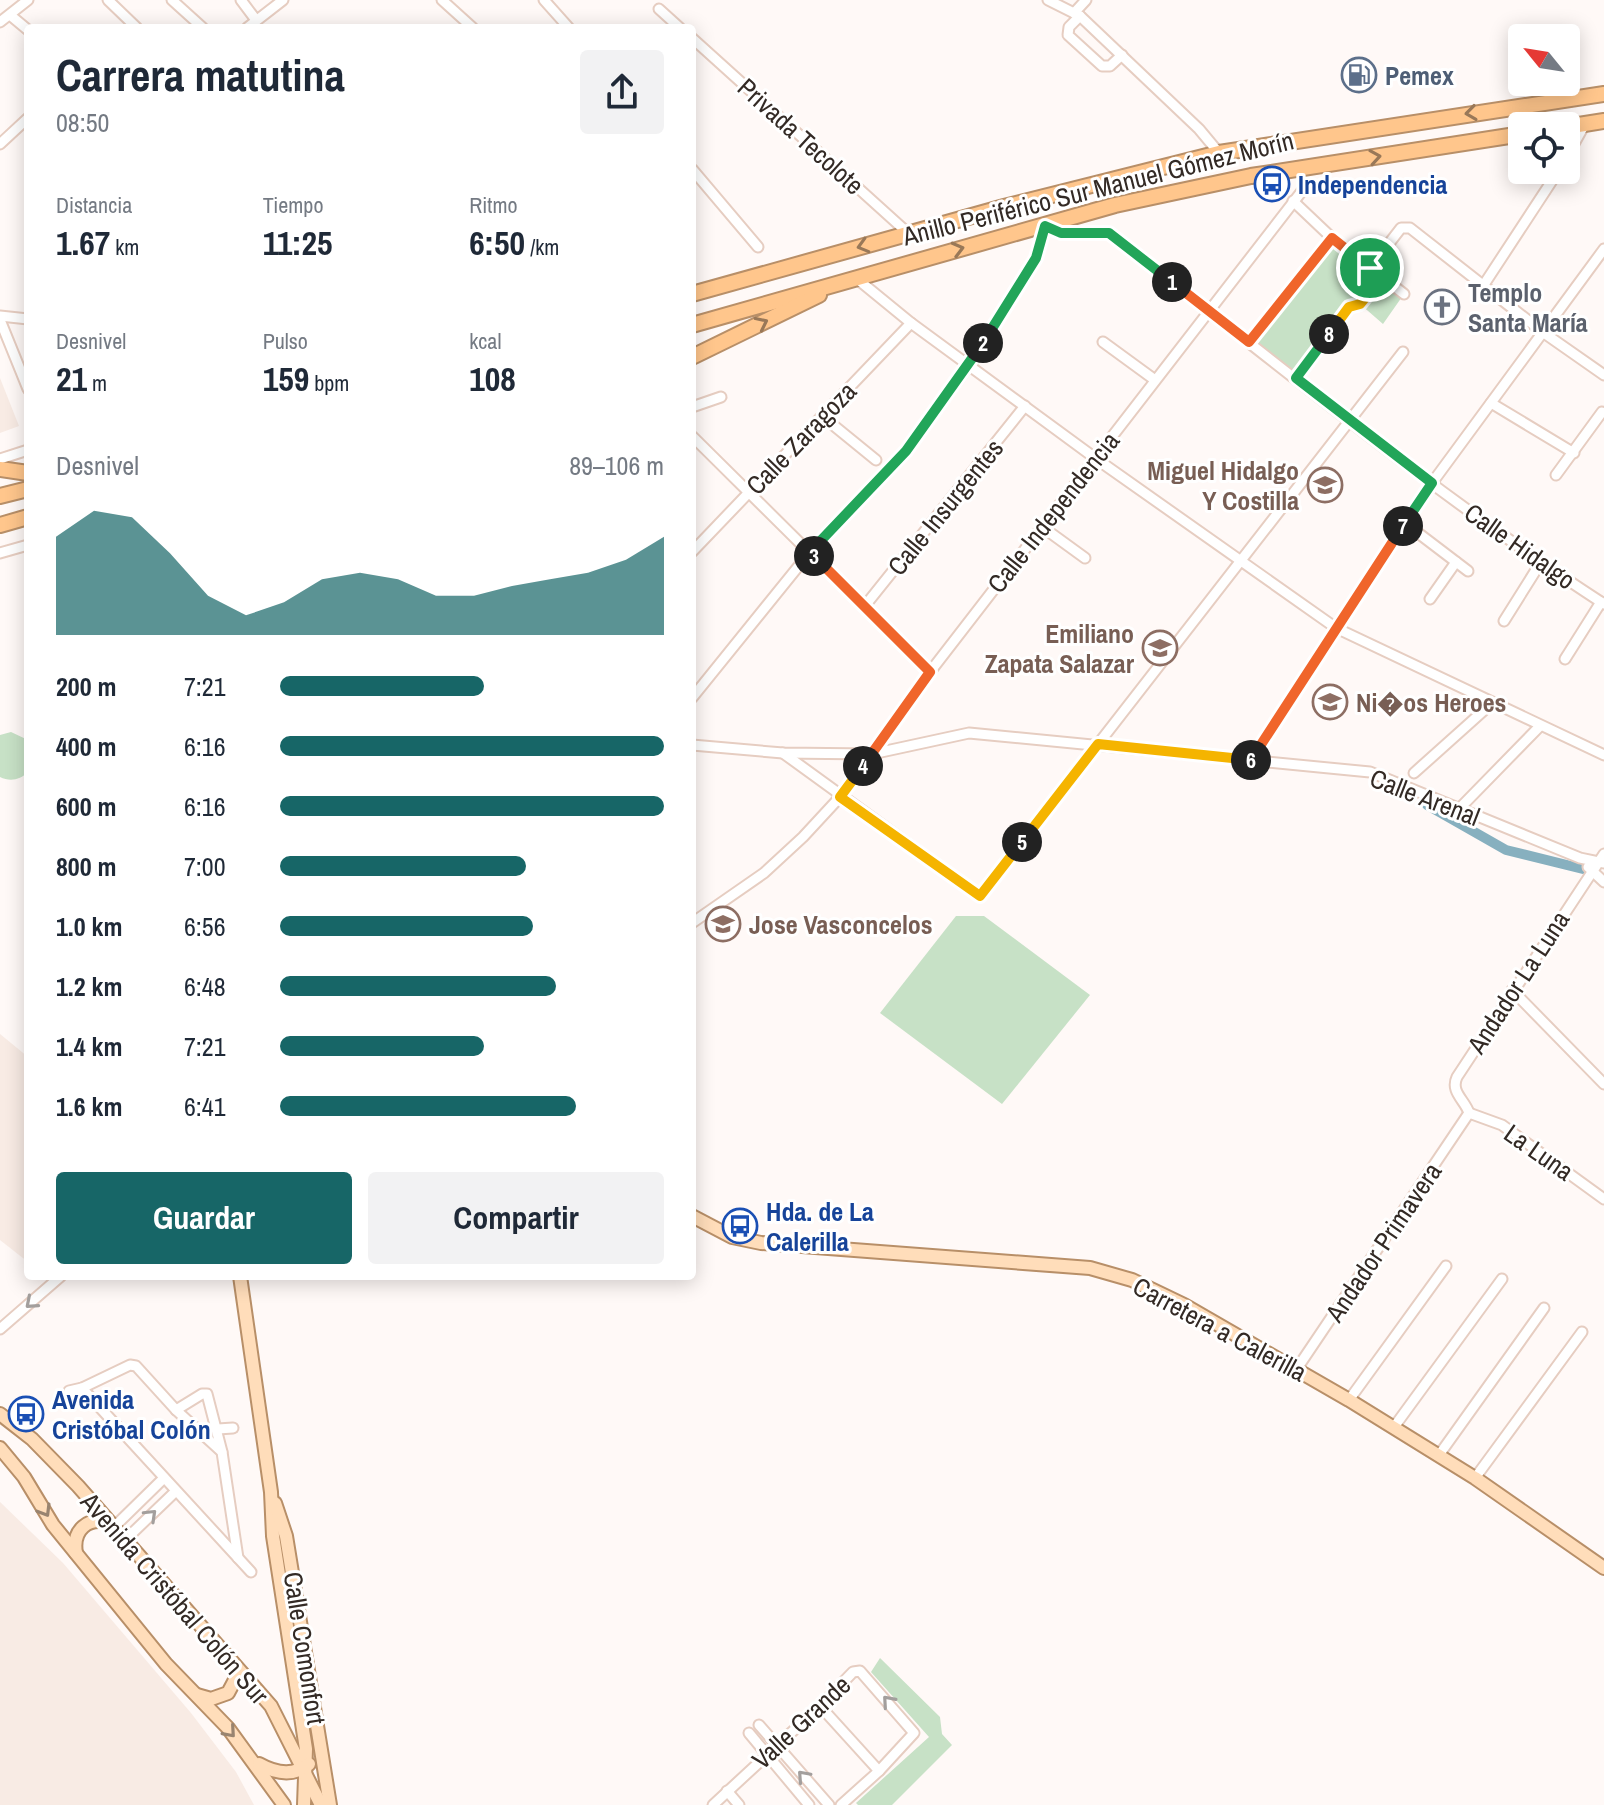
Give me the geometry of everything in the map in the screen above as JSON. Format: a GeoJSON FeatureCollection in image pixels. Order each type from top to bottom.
{"type":"FeatureCollection","features":[{"type":"Feature","properties":{"kind":"highway","name":"Anillo Periférico Sur Manuel Gómez Morín"},"geometry":{"type":"LineString","coordinates":[[696,293],[1004,207],[1219,153],[1604,94]]}},
{"type":"Feature","properties":{"kind":"highway"},"geometry":{"type":"LineString","coordinates":[[1580,125],[1604,121]]}},
{"type":"Feature","properties":{"kind":"highway","name":"Anillo Periférico Sur Manuel Gómez Morín"},"geometry":{"type":"LineString","coordinates":[[696,324],[1115,205],[1251,176],[1508,136]]}},
{"type":"Feature","properties":{"kind":"highway"},"geometry":{"type":"LineString","coordinates":[[696,355],[856,278]]}},
{"type":"Feature","properties":{"kind":"highway"},"geometry":{"type":"LineString","coordinates":[[0,469],[24,472]]}},
{"type":"Feature","properties":{"kind":"highway"},"geometry":{"type":"LineString","coordinates":[[0,496],[24,490]]}},
{"type":"Feature","properties":{"kind":"highway"},"geometry":{"type":"LineString","coordinates":[[0,525],[24,518]]}},
{"type":"Feature","properties":{"kind":"main road","name":"Carretera a Calerilla"},"geometry":{"type":"LineString","coordinates":[[696,1218],[732,1237],[761,1243],[1090,1268],[1132,1280],[1184,1305],[1394,1427],[1475,1478],[1604,1568]]}},
{"type":"Feature","properties":{"kind":"main road","name":"Calle Comonfort"},"geometry":{"type":"LineString","coordinates":[[241,1280],[271,1492],[273,1536],[306,1749],[304,1805]]}},
{"type":"Feature","properties":{"kind":"main road","name":"Avenida Cristóbal Colón Sur"},"geometry":{"type":"LineString","coordinates":[[0,1414],[53,1460],[271,1706],[321,1805]]}},
{"type":"Feature","properties":{"kind":"main road","name":"Avenida Cristóbal Colón Sur"},"geometry":{"type":"LineString","coordinates":[[0,1448],[24,1477],[53,1525],[166,1664],[228,1728],[284,1805]]}},
{"type":"Feature","properties":{"kind":"main road","name":"Calle Comonfort"},"geometry":{"type":"LineString","coordinates":[[271,1492],[286,1536],[330,1805]]}},
{"type":"Feature","properties":{"kind":"main road"},"geometry":{"type":"LineString","coordinates":[[76,1553],[75,1537],[84,1525],[95,1521],[112,1525]]}},
{"type":"Feature","properties":{"kind":"main road"},"geometry":{"type":"LineString","coordinates":[[195,1693],[211,1699],[228,1693],[236,1678],[232,1661]]}},
{"type":"Feature","properties":{"kind":"main road"},"geometry":{"type":"LineString","coordinates":[[271,1706],[285,1708],[293,1704],[298,1695]]}},
{"type":"Feature","properties":{"kind":"main road"},"geometry":{"type":"LineString","coordinates":[[251,1757],[276,1772],[304,1769],[315,1755],[320,1734]]}},
{"type":"Feature","properties":{"kind":"street"},"geometry":{"type":"LineString","coordinates":[[0,22],[28,0]]}},
{"type":"Feature","properties":{"kind":"street"},"geometry":{"type":"LineString","coordinates":[[108,0],[127,24]]}},
{"type":"Feature","properties":{"kind":"street"},"geometry":{"type":"LineString","coordinates":[[172,0],[199,24]]}},
{"type":"Feature","properties":{"kind":"street"},"geometry":{"type":"LineString","coordinates":[[241,0],[256,20]]}},
{"type":"Feature","properties":{"kind":"street"},"geometry":{"type":"LineString","coordinates":[[252,24],[282,0]]}},
{"type":"Feature","properties":{"kind":"street"},"geometry":{"type":"LineString","coordinates":[[442,0],[469,24]]}},
{"type":"Feature","properties":{"kind":"street"},"geometry":{"type":"LineString","coordinates":[[544,0],[565,24]]}},
{"type":"Feature","properties":{"kind":"street"},"geometry":{"type":"LineString","coordinates":[[1048,0],[1065,4],[1077,14],[1199,129],[1219,153]]}},
{"type":"Feature","properties":{"kind":"street"},"geometry":{"type":"LineString","coordinates":[[1086,0],[1069,27],[1068,35],[1102,66],[1110,66],[1122,55]]}},
{"type":"Feature","properties":{"kind":"street"},"geometry":{"type":"LineString","coordinates":[[659,9],[676,24]]}},
{"type":"Feature","properties":{"kind":"street"},"geometry":{"type":"LineString","coordinates":[[10,15],[24,27]]}},
{"type":"Feature","properties":{"kind":"street","name":"Privada Tecolote"},"geometry":{"type":"LineString","coordinates":[[696,42],[909,234]]}},
{"type":"Feature","properties":{"kind":"street"},"geometry":{"type":"LineString","coordinates":[[0,144],[24,122]]}},
{"type":"Feature","properties":{"kind":"street"},"geometry":{"type":"LineString","coordinates":[[1580,133],[1585,124]]}},
{"type":"Feature","properties":{"kind":"street"},"geometry":{"type":"LineString","coordinates":[[696,174],[758,247]]}},
{"type":"Feature","properties":{"kind":"street"},"geometry":{"type":"LineString","coordinates":[[1483,286],[1550,184]]}},
{"type":"Feature","properties":{"kind":"street","name":"Calle Independencia"},"geometry":{"type":"LineString","coordinates":[[696,920],[764,873],[840,797],[1041,526],[1302,191]]}},
{"type":"Feature","properties":{"kind":"street"},"geometry":{"type":"LineString","coordinates":[[1293,201],[1332,238],[1404,294]]}},
{"type":"Feature","properties":{"kind":"street"},"geometry":{"type":"LineString","coordinates":[[696,693],[810,552],[906,451],[970,364],[1036,258],[1045,226]]}},
{"type":"Feature","properties":{"kind":"street","name":"Calle Hidalgo"},"geometry":{"type":"LineString","coordinates":[[1045,226],[1061,233],[1109,233],[1432,483],[1603,603]]}},
{"type":"Feature","properties":{"kind":"street"},"geometry":{"type":"LineString","coordinates":[[1370,268],[1405,227],[1410,228],[1544,333],[1604,375]]}},
{"type":"Feature","properties":{"kind":"street"},"geometry":{"type":"LineString","coordinates":[[1249,342],[1332,238]]}},
{"type":"Feature","properties":{"kind":"street"},"geometry":{"type":"LineString","coordinates":[[1250,761],[1432,483],[1604,249]]}},
{"type":"Feature","properties":{"kind":"street"},"geometry":{"type":"LineString","coordinates":[[1296,378],[1349,307],[1360,304],[1382,277]]}},
{"type":"Feature","properties":{"kind":"street"},"geometry":{"type":"LineString","coordinates":[[856,278],[911,323],[1095,458],[1336,628],[1604,755]]}},
{"type":"Feature","properties":{"kind":"street"},"geometry":{"type":"LineString","coordinates":[[24,319],[0,318],[24,379]]}},
{"type":"Feature","properties":{"kind":"street","name":"Calle Zaragoza"},"geometry":{"type":"LineString","coordinates":[[696,548],[911,323]]}},
{"type":"Feature","properties":{"kind":"street"},"geometry":{"type":"LineString","coordinates":[[1103,342],[1155,380]]}},
{"type":"Feature","properties":{"kind":"street"},"geometry":{"type":"LineString","coordinates":[[783,753],[980,896],[1403,352]]}},
{"type":"Feature","properties":{"kind":"street"},"geometry":{"type":"LineString","coordinates":[[696,406],[721,397]]}},
{"type":"Feature","properties":{"kind":"street"},"geometry":{"type":"LineString","coordinates":[[1491,403],[1574,453]]}},
{"type":"Feature","properties":{"kind":"street","name":"Calle Insurgentes"},"geometry":{"type":"LineString","coordinates":[[864,607],[1025,406]]}},
{"type":"Feature","properties":{"kind":"street"},"geometry":{"type":"LineString","coordinates":[[1556,475],[1602,412]]}},
{"type":"Feature","properties":{"kind":"street"},"geometry":{"type":"LineString","coordinates":[[822,416],[876,460]]}},
{"type":"Feature","properties":{"kind":"street"},"geometry":{"type":"LineString","coordinates":[[696,440],[930,672]]}},
{"type":"Feature","properties":{"kind":"street"},"geometry":{"type":"LineString","coordinates":[[0,459],[24,451]]}},
{"type":"Feature","properties":{"kind":"street"},"geometry":{"type":"LineString","coordinates":[[1405,523],[1468,571]]}},
{"type":"Feature","properties":{"kind":"street"},"geometry":{"type":"LineString","coordinates":[[1041,526],[1085,558]]}},
{"type":"Feature","properties":{"kind":"street"},"geometry":{"type":"LineString","coordinates":[[0,553],[24,546]]}},
{"type":"Feature","properties":{"kind":"street"},"geometry":{"type":"LineString","coordinates":[[1430,599],[1456,562]]}},
{"type":"Feature","properties":{"kind":"street"},"geometry":{"type":"LineString","coordinates":[[1504,621],[1541,562]]}},
{"type":"Feature","properties":{"kind":"street"},"geometry":{"type":"LineString","coordinates":[[1565,659],[1603,603]]}},
{"type":"Feature","properties":{"kind":"street"},"geometry":{"type":"LineString","coordinates":[[1414,773],[1491,704]]}},
{"type":"Feature","properties":{"kind":"street"},"geometry":{"type":"LineString","coordinates":[[1458,810],[1540,726]]}},
{"type":"Feature","properties":{"kind":"street","name":"Calle Arenal"},"geometry":{"type":"LineString","coordinates":[[696,745],[783,753],[872,754],[969,733],[1370,772],[1580,858],[1602,859]]}},
{"type":"Feature","properties":{"kind":"street","name":"Calle Arenal"},"geometry":{"type":"LineString","coordinates":[[1580,858],[1604,882]]}},
{"type":"Feature","properties":{"kind":"street","name":"Andador La Luna"},"geometry":{"type":"LineString","coordinates":[[1469,1113],[1453,1084],[1512,990],[1602,859]]}},
{"type":"Feature","properties":{"kind":"street"},"geometry":{"type":"LineString","coordinates":[[1512,990],[1604,1084]]}},
{"type":"Feature","properties":{"kind":"street","name":"La Luna"},"geometry":{"type":"LineString","coordinates":[[1469,1113],[1502,1125],[1604,1199]]}},
{"type":"Feature","properties":{"kind":"street","name":"Andador Primavera"},"geometry":{"type":"LineString","coordinates":[[1296,1370],[1469,1113]]}},
{"type":"Feature","properties":{"kind":"street"},"geometry":{"type":"LineString","coordinates":[[1349,1400],[1446,1266]]}},
{"type":"Feature","properties":{"kind":"street"},"geometry":{"type":"LineString","coordinates":[[1394,1427],[1502,1279]]}},
{"type":"Feature","properties":{"kind":"street"},"geometry":{"type":"LineString","coordinates":[[0,1329],[56,1280]]}},
{"type":"Feature","properties":{"kind":"street"},"geometry":{"type":"LineString","coordinates":[[1439,1455],[1544,1308]]}},
{"type":"Feature","properties":{"kind":"street"},"geometry":{"type":"LineString","coordinates":[[1475,1478],[1582,1332]]}},
{"type":"Feature","properties":{"kind":"street"},"geometry":{"type":"LineString","coordinates":[[69,1391],[134,1364],[176,1410],[222,1452]]}},
{"type":"Feature","properties":{"kind":"street"},"geometry":{"type":"LineString","coordinates":[[82,1388],[251,1572]]}},
{"type":"Feature","properties":{"kind":"street"},"geometry":{"type":"LineString","coordinates":[[176,1410],[207,1394],[218,1429],[238,1558]]}},
{"type":"Feature","properties":{"kind":"street"},"geometry":{"type":"LineString","coordinates":[[218,1429],[233,1428]]}},
{"type":"Feature","properties":{"kind":"street"},"geometry":{"type":"LineString","coordinates":[[112,1525],[164,1478]]}},
{"type":"Feature","properties":{"kind":"street"},"geometry":{"type":"LineString","coordinates":[[125,1540],[176,1491]]}},
{"type":"Feature","properties":{"kind":"street"},"geometry":{"type":"LineString","coordinates":[[209,1526],[217,1526],[231,1515]]}},
{"type":"Feature","properties":{"kind":"street","name":"Valle Grande"},"geometry":{"type":"LineString","coordinates":[[713,1805],[853,1672],[860,1671],[914,1733],[879,1771],[841,1805]]}},
{"type":"Feature","properties":{"kind":"street"},"geometry":{"type":"LineString","coordinates":[[820,1706],[879,1771]]}},
{"type":"Feature","properties":{"kind":"street"},"geometry":{"type":"LineString","coordinates":[[759,1725],[829,1805]]}},
{"type":"Feature","properties":{"kind":"street"},"geometry":{"type":"LineString","coordinates":[[749,1733],[809,1805]]}},
{"type":"Feature","properties":{"kind":"street"},"geometry":{"type":"LineString","coordinates":[[727,1791],[739,1805]]}},
{"type":"Feature","properties":{"kind":"shaded area"},"geometry":{"type":"Polygon","coordinates":[[[0,378],[19,426],[0,433],[0,378]]]}},
{"type":"Feature","properties":{"kind":"shaded area"},"geometry":{"type":"Polygon","coordinates":[[[0,1034],[24,1054],[24,1259],[0,1240],[0,1034]]]}},
{"type":"Feature","properties":{"kind":"shaded area"},"geometry":{"type":"Polygon","coordinates":[[[0,1502],[63,1563],[191,1713],[236,1772],[254,1805],[0,1805],[0,1502]]]}},
{"type":"Feature","properties":{"kind":"green space"},"geometry":{"type":"Polygon","coordinates":[[[1332,238],[1404,294],[1383,324],[1360,304],[1349,307],[1296,378],[1249,342],[1332,238]]]}},
{"type":"Feature","properties":{"kind":"green space"},"geometry":{"type":"Polygon","coordinates":[[[11,732],[24,738],[24,774],[18,778],[0,777],[0,735],[11,732]]]}},
{"type":"Feature","properties":{"kind":"green space"},"geometry":{"type":"Polygon","coordinates":[[[956,916],[984,916],[1090,995],[1002,1104],[880,1013],[956,916]]]}},
{"type":"Feature","properties":{"kind":"green space"},"geometry":{"type":"Polygon","coordinates":[[[880,1658],[940,1717],[942,1734],[952,1745],[892,1805],[858,1805],[856,1803],[929,1737],[871,1672],[880,1658]]]}},
{"type":"Feature","properties":{"kind":"waterway"},"geometry":{"type":"LineString","coordinates":[[1427,805],[1506,850],[1583,869]]}},
{"type":"Feature","properties":{"kind":"place","name":"Pemex"},"geometry":{"type":"Point","coordinates":[1359,75]}},
{"type":"Feature","properties":{"kind":"place","name":"Independencia"},"geometry":{"type":"Point","coordinates":[1272,184]}},
{"type":"Feature","properties":{"kind":"place","name":"Templo Santa María"},"geometry":{"type":"Point","coordinates":[1442,307]}},
{"type":"Feature","properties":{"kind":"place","name":"Miguel Hidalgo Y Costilla"},"geometry":{"type":"Point","coordinates":[1325,485]}},
{"type":"Feature","properties":{"kind":"place","name":"Emiliano Zapata Salazar"},"geometry":{"type":"Point","coordinates":[1160,648]}},
{"type":"Feature","properties":{"kind":"place","name":"Ni�os Heroes"},"geometry":{"type":"Point","coordinates":[1330,702]}},
{"type":"Feature","properties":{"kind":"place","name":"Jose Vasconcelos"},"geometry":{"type":"Point","coordinates":[723,924]}},
{"type":"Feature","properties":{"kind":"place","name":"Hda. de La Calerilla"},"geometry":{"type":"Point","coordinates":[740,1226]}},
{"type":"Feature","properties":{"kind":"place","name":"Avenida Cristóbal Colón"},"geometry":{"type":"Point","coordinates":[26,1414]}},
{"type":"Feature","properties":{"kind":"route"},"geometry":{"type":"LineString","coordinates":[[1045,226],[1061,233],[1109,233],[1249,342],[1332,238],[1370,268],[1382,277],[1360,304],[1349,307],[1296,378],[1432,483],[1250,761],[1098,744],[980,896],[840,797],[930,672],[810,552],[906,451],[970,364],[1036,258],[1045,226]]}}]}
